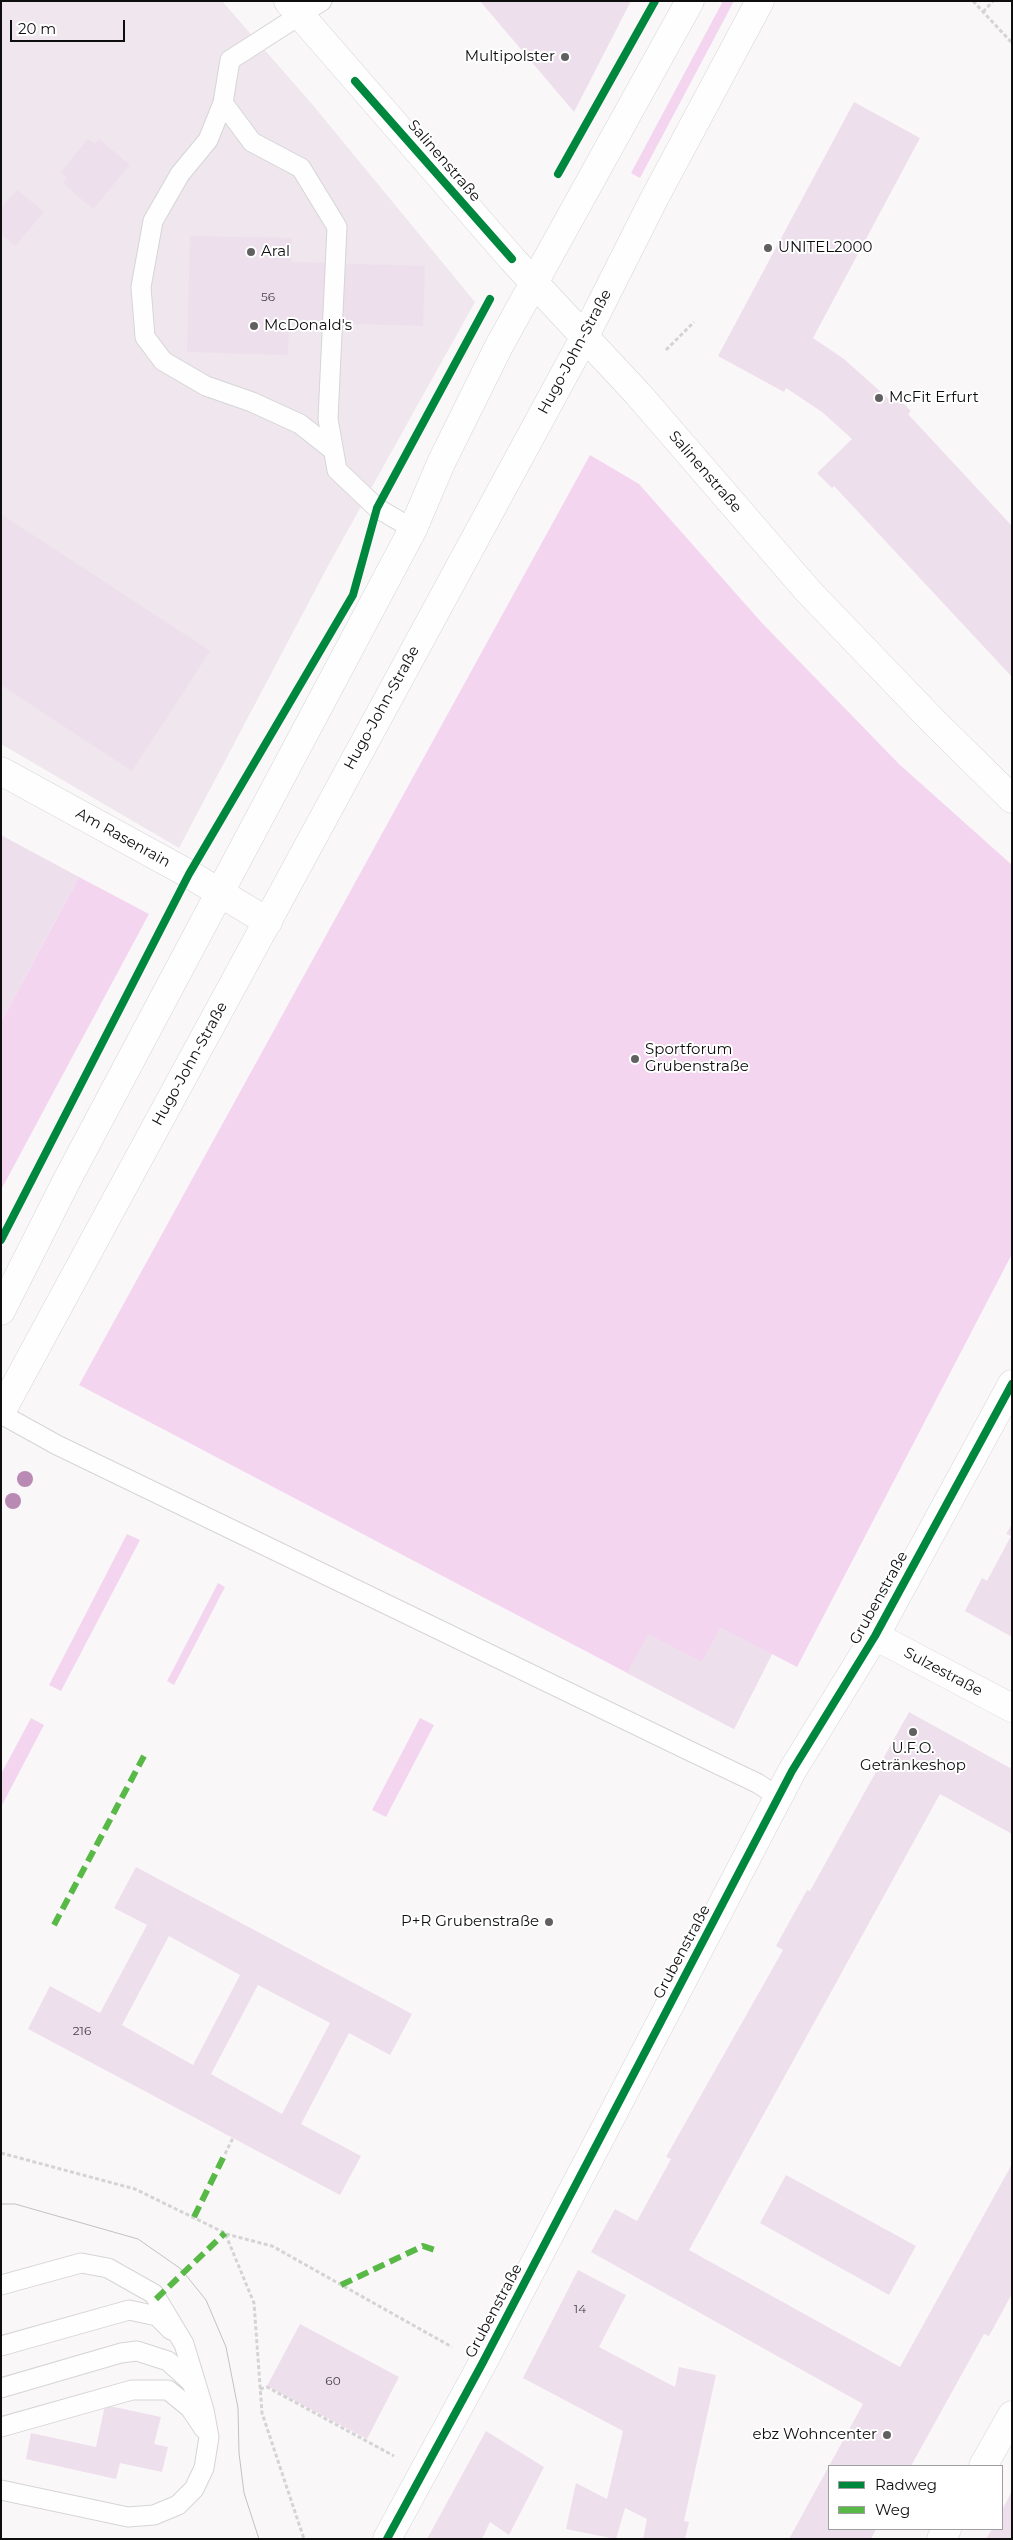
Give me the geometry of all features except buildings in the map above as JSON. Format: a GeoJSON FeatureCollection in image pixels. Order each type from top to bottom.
{"type":"FeatureCollection","features":[{"type":"Feature","properties":{"kind":"main road"},"geometry":{"type":"LineString","coordinates":[[1,1310],[67,1180],[413,529],[441,463],[499,346],[690,1]]}},
{"type":"Feature","properties":{"kind":"main road","name":"Hugo-John-Straße"},"geometry":{"type":"LineString","coordinates":[[1,1413],[584,338],[654,199],[760,1]]}},
{"type":"Feature","properties":{"kind":"main road","name":"Salinenstraße"},"geometry":{"type":"LineString","coordinates":[[303,6],[534,283],[638,394],[808,591],[933,721],[1012,799]]}},
{"type":"Feature","properties":{"kind":"main road","name":"Am Rasenrain"},"geometry":{"type":"LineString","coordinates":[[1,771],[268,922]]}},
{"type":"Feature","properties":{"kind":"main road","name":"Grubenstraße"},"geometry":{"type":"LineString","coordinates":[[387,2539],[482,2364],[768,1790],[792,1771],[875,1636],[1012,1384]]}},
{"type":"Feature","properties":{"kind":"main road","name":"Sulzestraße"},"geometry":{"type":"LineString","coordinates":[[875,1636],[1012,1708]]}},
{"type":"Feature","properties":{"kind":"main road"},"geometry":{"type":"LineString","coordinates":[[984,2465],[1012,2415]]}},
{"type":"Feature","properties":{"kind":"lane"},"geometry":{"type":"LineString","coordinates":[[303,6],[230,60],[223,103],[208,140],[180,174],[153,221],[141,287],[145,337],[163,361],[206,386],[252,402],[300,424],[333,450]]}},
{"type":"Feature","properties":{"kind":"lane"},"geometry":{"type":"LineString","coordinates":[[223,103],[252,142],[301,168],[337,227],[328,419],[337,470],[377,508],[413,529]]}},
{"type":"Feature","properties":{"kind":"lane"},"geometry":{"type":"LineString","coordinates":[[1,1413],[65,1449],[768,1790]]}},
{"type":"Feature","properties":{"kind":"lane"},"geometry":{"type":"LineString","coordinates":[[1,2285],[81,2263],[108,2268],[154,2294],[184,2344],[204,2410],[209,2437],[204,2468],[194,2489],[178,2505],[154,2515],[128,2517],[1,2490]]}},
{"type":"Feature","properties":{"kind":"lane"},"geometry":{"type":"LineString","coordinates":[[1,2346],[129,2310],[157,2316],[184,2344]]}},
{"type":"Feature","properties":{"kind":"lane"},"geometry":{"type":"LineString","coordinates":[[1,2388],[121,2353],[137,2351],[168,2361],[191,2382],[204,2410]]}},
{"type":"Feature","properties":{"kind":"lane"},"geometry":{"type":"LineString","coordinates":[[1,2427],[132,2390],[168,2390],[190,2408],[209,2437]]}},
{"type":"Feature","properties":{"kind":"path"},"geometry":{"type":"LineString","coordinates":[[973,1],[1012,43]]}},
{"type":"Feature","properties":{"kind":"path"},"geometry":{"type":"LineString","coordinates":[[982,12],[993,1]]}},
{"type":"Feature","properties":{"kind":"path"},"geometry":{"type":"LineString","coordinates":[[666,350],[694,322]]}},
{"type":"Feature","properties":{"kind":"path"},"geometry":{"type":"LineString","coordinates":[[224,2154],[233,2138]]}},
{"type":"Feature","properties":{"kind":"path"},"geometry":{"type":"LineString","coordinates":[[1,2153],[135,2189],[226,2233],[272,2246],[482,2364]]}},
{"type":"Feature","properties":{"kind":"path"},"geometry":{"type":"LineString","coordinates":[[226,2233],[254,2303],[262,2413],[304,2539]]}},
{"type":"Feature","properties":{"kind":"path"},"geometry":{"type":"LineString","coordinates":[[260,2389],[267,2387],[424,2472]]}},
{"type":"Feature","properties":{"kind":"shaded area"},"geometry":{"type":"Polygon","coordinates":[[[1,1],[222,1],[312,104],[475,302],[329,564],[179,848],[1,744],[1,1]]]}},
{"type":"Feature","properties":{"kind":"shaded area"},"geometry":{"type":"Polygon","coordinates":[[[723,1],[734,1],[640,178],[631,173],[723,1]]]}},
{"type":"Feature","properties":{"kind":"shaded area","name":"Sportforum Grubenstraße"},"geometry":{"type":"Polygon","coordinates":[[[590,455],[639,484],[762,623],[899,764],[1012,865],[1012,1254],[797,1667],[772,1654],[734,1729],[79,1385],[590,455]]]}},
{"type":"Feature","properties":{"kind":"shaded area"},"geometry":{"type":"Polygon","coordinates":[[[79,877],[149,914],[1,1190],[1,1022],[79,877]]]}},
{"type":"Feature","properties":{"kind":"shaded area"},"geometry":{"type":"Polygon","coordinates":[[[127,1534],[140,1540],[61,1691],[49,1685],[127,1534]]]}},
{"type":"Feature","properties":{"kind":"shaded area"},"geometry":{"type":"Polygon","coordinates":[[[218,1583],[225,1587],[174,1685],[167,1681],[218,1583]]]}},
{"type":"Feature","properties":{"kind":"shaded area"},"geometry":{"type":"Polygon","coordinates":[[[31,1718],[44,1725],[1,1807],[1,1774],[31,1718]]]}},
{"type":"Feature","properties":{"kind":"shaded area"},"geometry":{"type":"Polygon","coordinates":[[[420,1718],[434,1725],[386,1817],[372,1810],[420,1718]]]}},
{"type":"Feature","properties":{"kind":"tram line"},"geometry":{"type":"LineString","coordinates":[[1,2204],[15,2204],[138,2239],[181,2269],[206,2300],[226,2347],[238,2408],[239,2453],[244,2493],[259,2539]]}},
{"type":"Feature","properties":{"kind":"marked path"},"geometry":{"type":"LineString","coordinates":[[54,1925],[144,1756]]}},
{"type":"Feature","properties":{"kind":"marked path"},"geometry":{"type":"LineString","coordinates":[[194,2217],[225,2154]]}},
{"type":"Feature","properties":{"kind":"marked path"},"geometry":{"type":"LineString","coordinates":[[156,2299],[225,2233]]}},
{"type":"Feature","properties":{"kind":"marked path"},"geometry":{"type":"LineString","coordinates":[[341,2285],[423,2246],[438,2251]]}},
{"type":"Feature","properties":{"kind":"cycle path"},"geometry":{"type":"LineString","coordinates":[[558,174],[655,1]]}},
{"type":"Feature","properties":{"kind":"cycle path"},"geometry":{"type":"LineString","coordinates":[[355,81],[512,259]]}},
{"type":"Feature","properties":{"kind":"cycle path"},"geometry":{"type":"LineString","coordinates":[[1,1240],[189,874],[353,595],[377,508],[490,299]]}},
{"type":"Feature","properties":{"kind":"cycle path"},"geometry":{"type":"LineString","coordinates":[[387,2539],[482,2364],[792,1771],[875,1636],[1012,1384]]}},
{"type":"Feature","properties":{"kind":"place","name":"Multipolster"},"geometry":{"type":"Point","coordinates":[565,57]}},
{"type":"Feature","properties":{"kind":"place","name":"UNITEL2000"},"geometry":{"type":"Point","coordinates":[768,248]}},
{"type":"Feature","properties":{"kind":"place","name":"Aral"},"geometry":{"type":"Point","coordinates":[251,252]}},
{"type":"Feature","properties":{"kind":"place","name":"McDonald's"},"geometry":{"type":"Point","coordinates":[254,326]}},
{"type":"Feature","properties":{"kind":"place","name":"McFit Erfurt"},"geometry":{"type":"Point","coordinates":[879,398]}},
{"type":"Feature","properties":{"kind":"place","name":"Sportforum Grubenstraße"},"geometry":{"type":"Point","coordinates":[635,1059]}},
{"type":"Feature","properties":{"kind":"place","name":"U.F.O. Getränkeshop"},"geometry":{"type":"Point","coordinates":[913,1732]}},
{"type":"Feature","properties":{"kind":"place","name":"P+R Grubenstraße"},"geometry":{"type":"Point","coordinates":[549,1922]}},
{"type":"Feature","properties":{"kind":"place","name":"ebz Wohncenter"},"geometry":{"type":"Point","coordinates":[887,2435]}}]}
